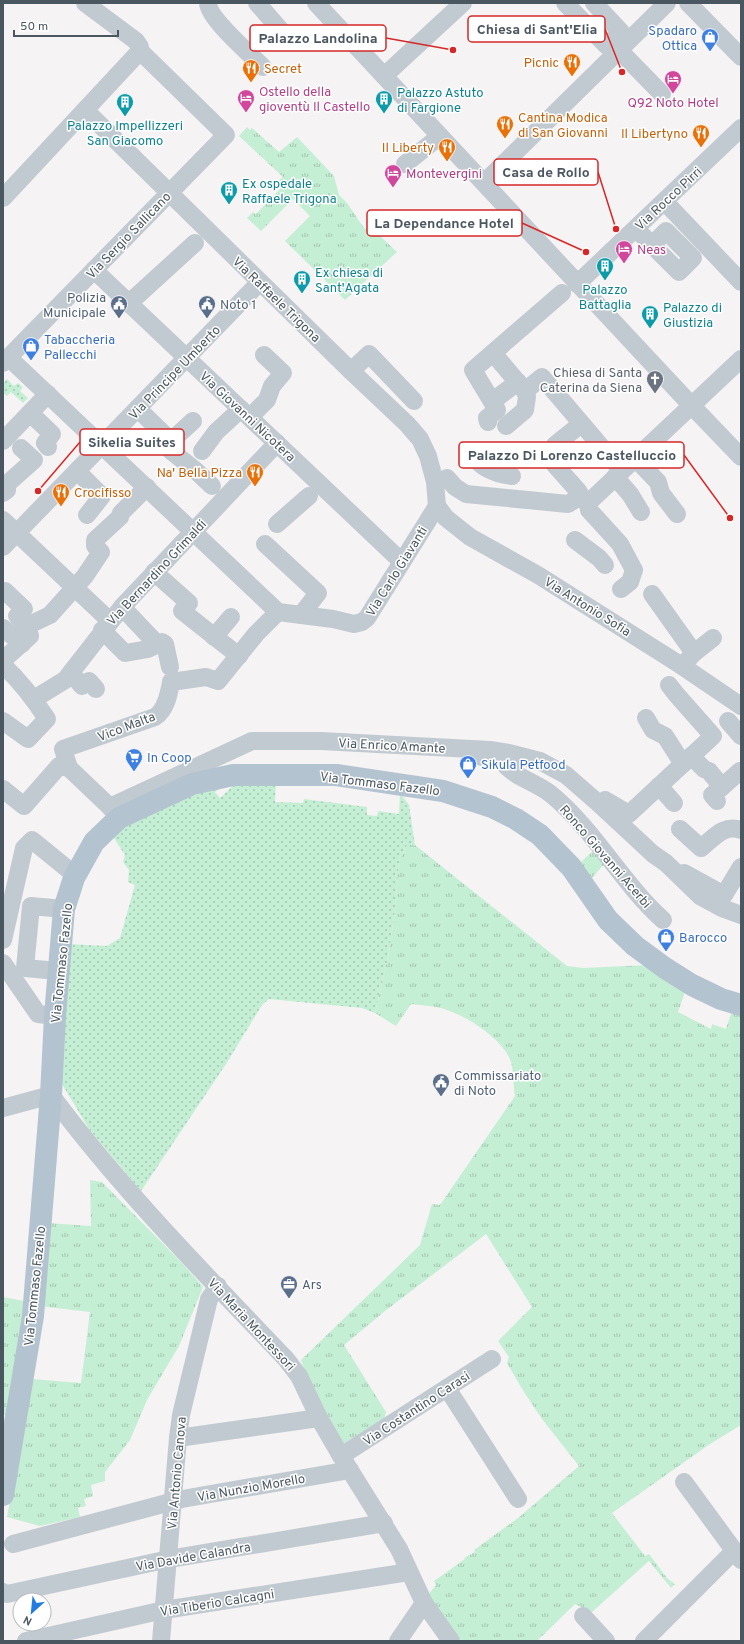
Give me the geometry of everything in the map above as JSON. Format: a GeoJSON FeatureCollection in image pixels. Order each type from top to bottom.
{"type":"FeatureCollection","features":[{"type":"Feature","properties":{"kind":"main road","name":"Via Tommaso Fazello"},"geometry":{"type":"LineString","coordinates":[[3,1495],[32,1316],[51,1095],[54,1016],[64,909],[75,874],[94,842],[115,813],[192,784],[233,775],[336,775],[443,791],[492,807],[516,818],[540,835],[570,867],[608,920],[635,946],[665,968],[692,985],[721,999],[741,1005]]}},
{"type":"Feature","properties":{"kind":"street"},"geometry":{"type":"LineString","coordinates":[[3,198],[140,54],[140,47],[136,41],[113,22],[85,3]]}},
{"type":"Feature","properties":{"kind":"street"},"geometry":{"type":"LineString","coordinates":[[208,3],[208,8],[215,18],[263,67]]}},
{"type":"Feature","properties":{"kind":"street"},"geometry":{"type":"LineString","coordinates":[[257,3],[291,42]]}},
{"type":"Feature","properties":{"kind":"street"},"geometry":{"type":"LineString","coordinates":[[384,76],[462,3]]}},
{"type":"Feature","properties":{"kind":"street"},"geometry":{"type":"LineString","coordinates":[[570,4],[607,46],[621,32],[594,3]]}},
{"type":"Feature","properties":{"kind":"street"},"geometry":{"type":"LineString","coordinates":[[484,183],[667,3]]}},
{"type":"Feature","properties":{"kind":"street"},"geometry":{"type":"LineString","coordinates":[[688,3],[741,57]]}},
{"type":"Feature","properties":{"kind":"street"},"geometry":{"type":"LineString","coordinates":[[323,5],[384,76],[691,406],[741,457]]}},
{"type":"Feature","properties":{"kind":"street"},"geometry":{"type":"LineString","coordinates":[[619,50],[662,94]]}},
{"type":"Feature","properties":{"kind":"street","name":"Via Sergio Sallicano"},"geometry":{"type":"LineString","coordinates":[[8,358],[226,135],[140,54]]}},
{"type":"Feature","properties":{"kind":"street","name":"Via Raffaele Trigona"},"geometry":{"type":"LineString","coordinates":[[86,110],[260,282],[407,424],[420,440],[428,456],[435,482],[437,506]]}},
{"type":"Feature","properties":{"kind":"street","name":"Via Rocco Pirri"},"geometry":{"type":"LineString","coordinates":[[578,284],[741,128]]}},
{"type":"Feature","properties":{"kind":"street"},"geometry":{"type":"LineString","coordinates":[[405,164],[440,136]]}},
{"type":"Feature","properties":{"kind":"street"},"geometry":{"type":"LineString","coordinates":[[665,202],[741,282]]}},
{"type":"Feature","properties":{"kind":"street"},"geometry":{"type":"LineString","coordinates":[[636,228],[652,245]]}},
{"type":"Feature","properties":{"kind":"street"},"geometry":{"type":"LineString","coordinates":[[128,304],[195,243]]}},
{"type":"Feature","properties":{"kind":"street","name":"Via Giovanni Nicotera"},"geometry":{"type":"LineString","coordinates":[[94,270],[128,304],[402,561]]}},
{"type":"Feature","properties":{"kind":"street","name":"Via Principe Umberto"},"geometry":{"type":"LineString","coordinates":[[3,547],[260,282]]}},
{"type":"Feature","properties":{"kind":"street"},"geometry":{"type":"LineString","coordinates":[[488,422],[487,418],[497,410],[495,399],[473,370],[562,293]]}},
{"type":"Feature","properties":{"kind":"street"},"geometry":{"type":"LineString","coordinates":[[493,353],[522,387],[527,397],[525,410],[506,426]]}},
{"type":"Feature","properties":{"kind":"street"},"geometry":{"type":"LineString","coordinates":[[202,451],[216,432],[268,400],[272,386],[283,373],[264,354]]}},
{"type":"Feature","properties":{"kind":"street"},"geometry":{"type":"LineString","coordinates":[[351,371],[369,354],[414,401]]}},
{"type":"Feature","properties":{"kind":"street"},"geometry":{"type":"LineString","coordinates":[[8,358],[147,486],[192,532],[278,612],[301,615],[318,593],[265,544]]}},
{"type":"Feature","properties":{"kind":"street"},"geometry":{"type":"LineString","coordinates":[[447,478],[455,487],[466,494],[568,504],[586,503],[741,359]]}},
{"type":"Feature","properties":{"kind":"street"},"geometry":{"type":"LineString","coordinates":[[495,399],[542,377],[581,424],[618,474],[641,512]]}},
{"type":"Feature","properties":{"kind":"street"},"geometry":{"type":"LineString","coordinates":[[3,493],[7,490],[7,484],[34,460],[12,442],[50,396]]}},
{"type":"Feature","properties":{"kind":"street"},"geometry":{"type":"LineString","coordinates":[[138,409],[171,441]]}},
{"type":"Feature","properties":{"kind":"street"},"geometry":{"type":"LineString","coordinates":[[33,415],[52,434],[44,443],[48,447]]}},
{"type":"Feature","properties":{"kind":"street"},"geometry":{"type":"LineString","coordinates":[[193,421],[167,446],[219,492]]}},
{"type":"Feature","properties":{"kind":"street"},"geometry":{"type":"LineString","coordinates":[[554,445],[581,424]]}},
{"type":"Feature","properties":{"kind":"street","name":"Via Bernardino Grimaldi"},"geometry":{"type":"LineString","coordinates":[[34,699],[65,680],[122,607],[192,532],[219,492],[277,443]]}},
{"type":"Feature","properties":{"kind":"street"},"geometry":{"type":"LineString","coordinates":[[473,455],[477,462],[490,470],[499,474],[512,476]]}},
{"type":"Feature","properties":{"kind":"street"},"geometry":{"type":"LineString","coordinates":[[635,458],[658,482],[661,493],[677,514]]}},
{"type":"Feature","properties":{"kind":"street"},"geometry":{"type":"LineString","coordinates":[[555,465],[579,492],[586,503],[620,544],[634,570],[630,582],[621,589]]}},
{"type":"Feature","properties":{"kind":"street"},"geometry":{"type":"LineString","coordinates":[[77,471],[102,496],[87,515]]}},
{"type":"Feature","properties":{"kind":"street"},"geometry":{"type":"LineString","coordinates":[[27,626],[50,615],[85,576],[101,552],[95,546],[95,540],[120,517],[121,513],[147,486]]}},
{"type":"Feature","properties":{"kind":"street"},"geometry":{"type":"LineString","coordinates":[[277,524],[309,496]]}},
{"type":"Feature","properties":{"kind":"street","name":"Via Carlo Giavanti"},"geometry":{"type":"LineString","coordinates":[[301,615],[333,619],[354,624],[362,622],[367,618],[437,506]]}},
{"type":"Feature","properties":{"kind":"street","name":"Via Antonio Sofia"},"geometry":{"type":"LineString","coordinates":[[437,506],[446,518],[470,537],[688,659],[741,706]]}},
{"type":"Feature","properties":{"kind":"street"},"geometry":{"type":"LineString","coordinates":[[3,520],[74,587],[106,626],[125,653],[148,649],[162,642],[165,644],[170,675],[206,677],[218,681],[256,634],[278,612]]}},
{"type":"Feature","properties":{"kind":"street"},"geometry":{"type":"LineString","coordinates":[[575,540],[599,558],[605,565]]}},
{"type":"Feature","properties":{"kind":"street"},"geometry":{"type":"LineString","coordinates":[[154,572],[188,603],[182,612],[239,656]]}},
{"type":"Feature","properties":{"kind":"street"},"geometry":{"type":"LineString","coordinates":[[3,660],[30,636],[27,626],[17,616],[24,609],[4,591]]}},
{"type":"Feature","properties":{"kind":"street"},"geometry":{"type":"LineString","coordinates":[[652,594],[688,659],[713,638]]}},
{"type":"Feature","properties":{"kind":"street"},"geometry":{"type":"LineString","coordinates":[[122,607],[157,644]]}},
{"type":"Feature","properties":{"kind":"street"},"geometry":{"type":"LineString","coordinates":[[214,637],[231,617]]}},
{"type":"Feature","properties":{"kind":"street"},"geometry":{"type":"LineString","coordinates":[[3,628],[22,644]]}},
{"type":"Feature","properties":{"kind":"street"},"geometry":{"type":"LineString","coordinates":[[3,665],[19,680],[47,719],[28,739],[3,721]]}},
{"type":"Feature","properties":{"kind":"street"},"geometry":{"type":"LineString","coordinates":[[71,673],[82,686],[89,681],[96,689]]}},
{"type":"Feature","properties":{"kind":"street","name":"Vico Malta"},"geometry":{"type":"LineString","coordinates":[[64,767],[63,749],[160,714],[168,695],[170,675]]}},
{"type":"Feature","properties":{"kind":"street"},"geometry":{"type":"LineString","coordinates":[[597,802],[603,798],[629,814],[713,736],[669,685]]}},
{"type":"Feature","properties":{"kind":"street"},"geometry":{"type":"LineString","coordinates":[[646,718],[653,730],[665,736],[687,760],[709,771],[719,794],[740,771],[741,773]]}},
{"type":"Feature","properties":{"kind":"street"},"geometry":{"type":"LineString","coordinates":[[728,722],[741,736]]}},
{"type":"Feature","properties":{"kind":"street","name":"Via Enrico Amante"},"geometry":{"type":"LineString","coordinates":[[115,813],[252,741],[321,741],[509,752],[540,761],[566,775],[652,854],[666,863],[700,896],[722,908],[741,915]]}},
{"type":"Feature","properties":{"kind":"street","name":"Ronco Giovanni Acerbi"},"geometry":{"type":"LineString","coordinates":[[468,749],[474,756],[502,761],[507,769],[551,793],[569,810],[598,843],[650,908],[663,920]]}},
{"type":"Feature","properties":{"kind":"street"},"geometry":{"type":"LineString","coordinates":[[3,789],[24,806],[64,767],[115,813]]}},
{"type":"Feature","properties":{"kind":"street"},"geometry":{"type":"LineString","coordinates":[[659,786],[674,803]]}},
{"type":"Feature","properties":{"kind":"street"},"geometry":{"type":"LineString","coordinates":[[680,829],[701,848],[725,829],[736,828],[741,830]]}},
{"type":"Feature","properties":{"kind":"street"},"geometry":{"type":"LineString","coordinates":[[3,940],[7,908],[24,848],[32,840],[75,874]]}},
{"type":"Feature","properties":{"kind":"street"},"geometry":{"type":"LineString","coordinates":[[677,874],[686,872],[724,895],[741,866]]}},
{"type":"Feature","properties":{"kind":"street"},"geometry":{"type":"LineString","coordinates":[[58,971],[25,968],[30,906],[64,909]]}},
{"type":"Feature","properties":{"kind":"street"},"geometry":{"type":"LineString","coordinates":[[3,963],[38,1014],[54,1016]]}},
{"type":"Feature","properties":{"kind":"street"},"geometry":{"type":"LineString","coordinates":[[3,1108],[51,1095]]}},
{"type":"Feature","properties":{"kind":"street","name":"Via Maria Montessori"},"geometry":{"type":"LineString","coordinates":[[51,1095],[73,1125],[120,1182],[286,1359],[299,1376],[319,1418],[345,1463],[384,1522],[399,1549],[424,1603],[450,1641]]}},
{"type":"Feature","properties":{"kind":"street","name":"Via Antonio Canova"},"geometry":{"type":"LineString","coordinates":[[161,1641],[181,1416],[209,1299],[218,1286]]}},
{"type":"Feature","properties":{"kind":"street","name":"Via Costantino Carasi"},"geometry":{"type":"LineString","coordinates":[[345,1463],[447,1388],[492,1359]]}},
{"type":"Feature","properties":{"kind":"street"},"geometry":{"type":"LineString","coordinates":[[447,1388],[518,1499]]}},
{"type":"Feature","properties":{"kind":"street"},"geometry":{"type":"LineString","coordinates":[[178,1438],[319,1418]]}},
{"type":"Feature","properties":{"kind":"street","name":"Via Nunzio Morello"},"geometry":{"type":"LineString","coordinates":[[13,1544],[173,1501],[345,1463]]}},
{"type":"Feature","properties":{"kind":"street"},"geometry":{"type":"LineString","coordinates":[[644,1641],[737,1556],[684,1482]]}},
{"type":"Feature","properties":{"kind":"street","name":"Via Davide Calandra"},"geometry":{"type":"LineString","coordinates":[[3,1592],[7,1594],[169,1559],[384,1522]]}},
{"type":"Feature","properties":{"kind":"street","name":"Via Tiberio Calcagni"},"geometry":{"type":"LineString","coordinates":[[26,1641],[164,1610],[409,1572]]}},
{"type":"Feature","properties":{"kind":"street"},"geometry":{"type":"LineString","coordinates":[[398,1641],[424,1603]]}},
{"type":"Feature","properties":{"kind":"street"},"geometry":{"type":"LineString","coordinates":[[583,1616],[606,1641]]}},
{"type":"Feature","properties":{"kind":"green space"},"geometry":{"type":"Polygon","coordinates":[[[247,127],[250,130],[252,128],[279,152],[297,137],[334,176],[339,195],[347,203],[364,228],[379,235],[397,252],[345,300],[285,241],[310,216],[293,199],[261,231],[247,218],[253,212],[256,214],[281,188],[276,183],[283,177],[239,136],[247,127]]]}},
{"type":"Feature","properties":{"kind":"green space"},"geometry":{"type":"Polygon","coordinates":[[[7,379],[14,386],[18,383],[23,387],[20,391],[28,398],[23,403],[11,392],[7,396],[3,393],[3,383],[7,379]]]}},
{"type":"Feature","properties":{"kind":"green space"},"geometry":{"type":"Polygon","coordinates":[[[237,782],[276,782],[275,802],[303,803],[304,799],[367,807],[367,815],[377,816],[378,811],[399,814],[400,793],[409,805],[415,845],[407,845],[399,861],[395,911],[388,957],[375,1013],[362,1008],[269,999],[262,1005],[226,1064],[141,1191],[89,1129],[59,1079],[69,944],[107,946],[120,938],[135,885],[128,882],[129,870],[123,862],[125,855],[112,835],[125,826],[202,788],[219,789],[215,792],[220,798],[237,782]]]}},
{"type":"Feature","properties":{"kind":"green space"},"geometry":{"type":"Polygon","coordinates":[[[407,845],[415,845],[567,966],[583,968],[649,965],[685,992],[678,1012],[711,1029],[712,1024],[726,1029],[732,1011],[741,1014],[741,1425],[710,1444],[612,1513],[645,1556],[649,1554],[667,1578],[675,1584],[671,1588],[649,1561],[592,1612],[575,1604],[537,1641],[461,1641],[428,1595],[436,1585],[434,1581],[465,1559],[464,1558],[475,1552],[474,1550],[518,1518],[579,1466],[542,1419],[524,1392],[507,1363],[509,1357],[498,1341],[532,1307],[486,1234],[385,1311],[344,1345],[386,1412],[384,1419],[341,1445],[311,1386],[301,1360],[420,1245],[432,1204],[440,1205],[515,1096],[512,1066],[507,1053],[492,1036],[461,1016],[441,1008],[411,1004],[396,1026],[375,1013],[388,957],[395,911],[399,861],[407,845]]]}},
{"type":"Feature","properties":{"kind":"green space"},"geometry":{"type":"Polygon","coordinates":[[[596,848],[606,862],[592,878],[580,863],[596,848]]]}},
{"type":"Feature","properties":{"kind":"green space"},"geometry":{"type":"Polygon","coordinates":[[[90,1180],[102,1182],[183,1264],[203,1287],[179,1346],[147,1400],[130,1440],[105,1472],[105,1481],[91,1485],[93,1496],[84,1499],[86,1506],[78,1508],[80,1517],[40,1526],[7,1517],[32,1379],[81,1383],[90,1312],[39,1306],[48,1223],[91,1226],[90,1180]]]}},
{"type":"Feature","properties":{"kind":"green space"},"geometry":{"type":"Polygon","coordinates":[[[3,1297],[24,1301],[12,1411],[3,1416],[3,1297]]]}},
{"type":"Feature","properties":{"kind":"place","name":"Palazzo Landolina"},"geometry":{"type":"Point","coordinates":[453,50]}},
{"type":"Feature","properties":{"kind":"place","name":"Spadaro Ottica"},"geometry":{"type":"Point","coordinates":[710,52]}},
{"type":"Feature","properties":{"kind":"place","name":"Chiesa di Sant'Elia"},"geometry":{"type":"Point","coordinates":[622,72]}},
{"type":"Feature","properties":{"kind":"place","name":"Picnic"},"geometry":{"type":"Point","coordinates":[572,77]}},
{"type":"Feature","properties":{"kind":"place","name":"Secret"},"geometry":{"type":"Point","coordinates":[251,83]}},
{"type":"Feature","properties":{"kind":"place","name":"Q92 Noto Hotel"},"geometry":{"type":"Point","coordinates":[673,94]}},
{"type":"Feature","properties":{"kind":"place","name":"Ostello della gioventù Il Castello"},"geometry":{"type":"Point","coordinates":[246,113]}},
{"type":"Feature","properties":{"kind":"place","name":"Palazzo Astuto di Fargione"},"geometry":{"type":"Point","coordinates":[384,114]}},
{"type":"Feature","properties":{"kind":"place","name":"Palazzo Impellizzeri San Giacomo"},"geometry":{"type":"Point","coordinates":[125,117]}},
{"type":"Feature","properties":{"kind":"place","name":"Cantina Modica di San Giovanni"},"geometry":{"type":"Point","coordinates":[505,139]}},
{"type":"Feature","properties":{"kind":"place","name":"Il Libertyno"},"geometry":{"type":"Point","coordinates":[701,148]}},
{"type":"Feature","properties":{"kind":"place","name":"Il Liberty"},"geometry":{"type":"Point","coordinates":[447,162]}},
{"type":"Feature","properties":{"kind":"place","name":"Montevergini"},"geometry":{"type":"Point","coordinates":[393,188]}},
{"type":"Feature","properties":{"kind":"place","name":"Ex ospedale Raffaele Trigona"},"geometry":{"type":"Point","coordinates":[229,205]}},
{"type":"Feature","properties":{"kind":"place","name":"Casa de Rollo"},"geometry":{"type":"Point","coordinates":[616,229]}},
{"type":"Feature","properties":{"kind":"place","name":"La Dependance Hotel"},"geometry":{"type":"Point","coordinates":[586,252]}},
{"type":"Feature","properties":{"kind":"place","name":"Neas"},"geometry":{"type":"Point","coordinates":[624,264]}},
{"type":"Feature","properties":{"kind":"place","name":"Palazzo Battaglia"},"geometry":{"type":"Point","coordinates":[605,281]}},
{"type":"Feature","properties":{"kind":"place","name":"Ex chiesa di Sant'Agata"},"geometry":{"type":"Point","coordinates":[302,294]}},
{"type":"Feature","properties":{"kind":"place","name":"Polizia Municipale"},"geometry":{"type":"Point","coordinates":[119,319]}},
{"type":"Feature","properties":{"kind":"place","name":"Noto 1"},"geometry":{"type":"Point","coordinates":[207,319]}},
{"type":"Feature","properties":{"kind":"place","name":"Palazzo di Giustizia"},"geometry":{"type":"Point","coordinates":[650,329]}},
{"type":"Feature","properties":{"kind":"place","name":"Tabaccheria Pallecchi"},"geometry":{"type":"Point","coordinates":[31,361]}},
{"type":"Feature","properties":{"kind":"place","name":"Chiesa di Santa Caterina da Siena"},"geometry":{"type":"Point","coordinates":[655,394]}},
{"type":"Feature","properties":{"kind":"place","name":"Na' Bella Pizza"},"geometry":{"type":"Point","coordinates":[255,487]}},
{"type":"Feature","properties":{"kind":"place","name":"Sikelia Suites"},"geometry":{"type":"Point","coordinates":[38,491]}},
{"type":"Feature","properties":{"kind":"place","name":"Crocifisso"},"geometry":{"type":"Point","coordinates":[61,507]}},
{"type":"Feature","properties":{"kind":"place","name":"Palazzo Di Lorenzo Castelluccio"},"geometry":{"type":"Point","coordinates":[730,518]}},
{"type":"Feature","properties":{"kind":"place","name":"In Coop"},"geometry":{"type":"Point","coordinates":[134,772]}},
{"type":"Feature","properties":{"kind":"place","name":"Sikula Petfood"},"geometry":{"type":"Point","coordinates":[468,779]}},
{"type":"Feature","properties":{"kind":"place","name":"Barocco"},"geometry":{"type":"Point","coordinates":[666,952]}},
{"type":"Feature","properties":{"kind":"place","name":"Commissariato di Noto"},"geometry":{"type":"Point","coordinates":[441,1097]}},
{"type":"Feature","properties":{"kind":"place","name":"Ars"},"geometry":{"type":"Point","coordinates":[289,1299]}}]}
